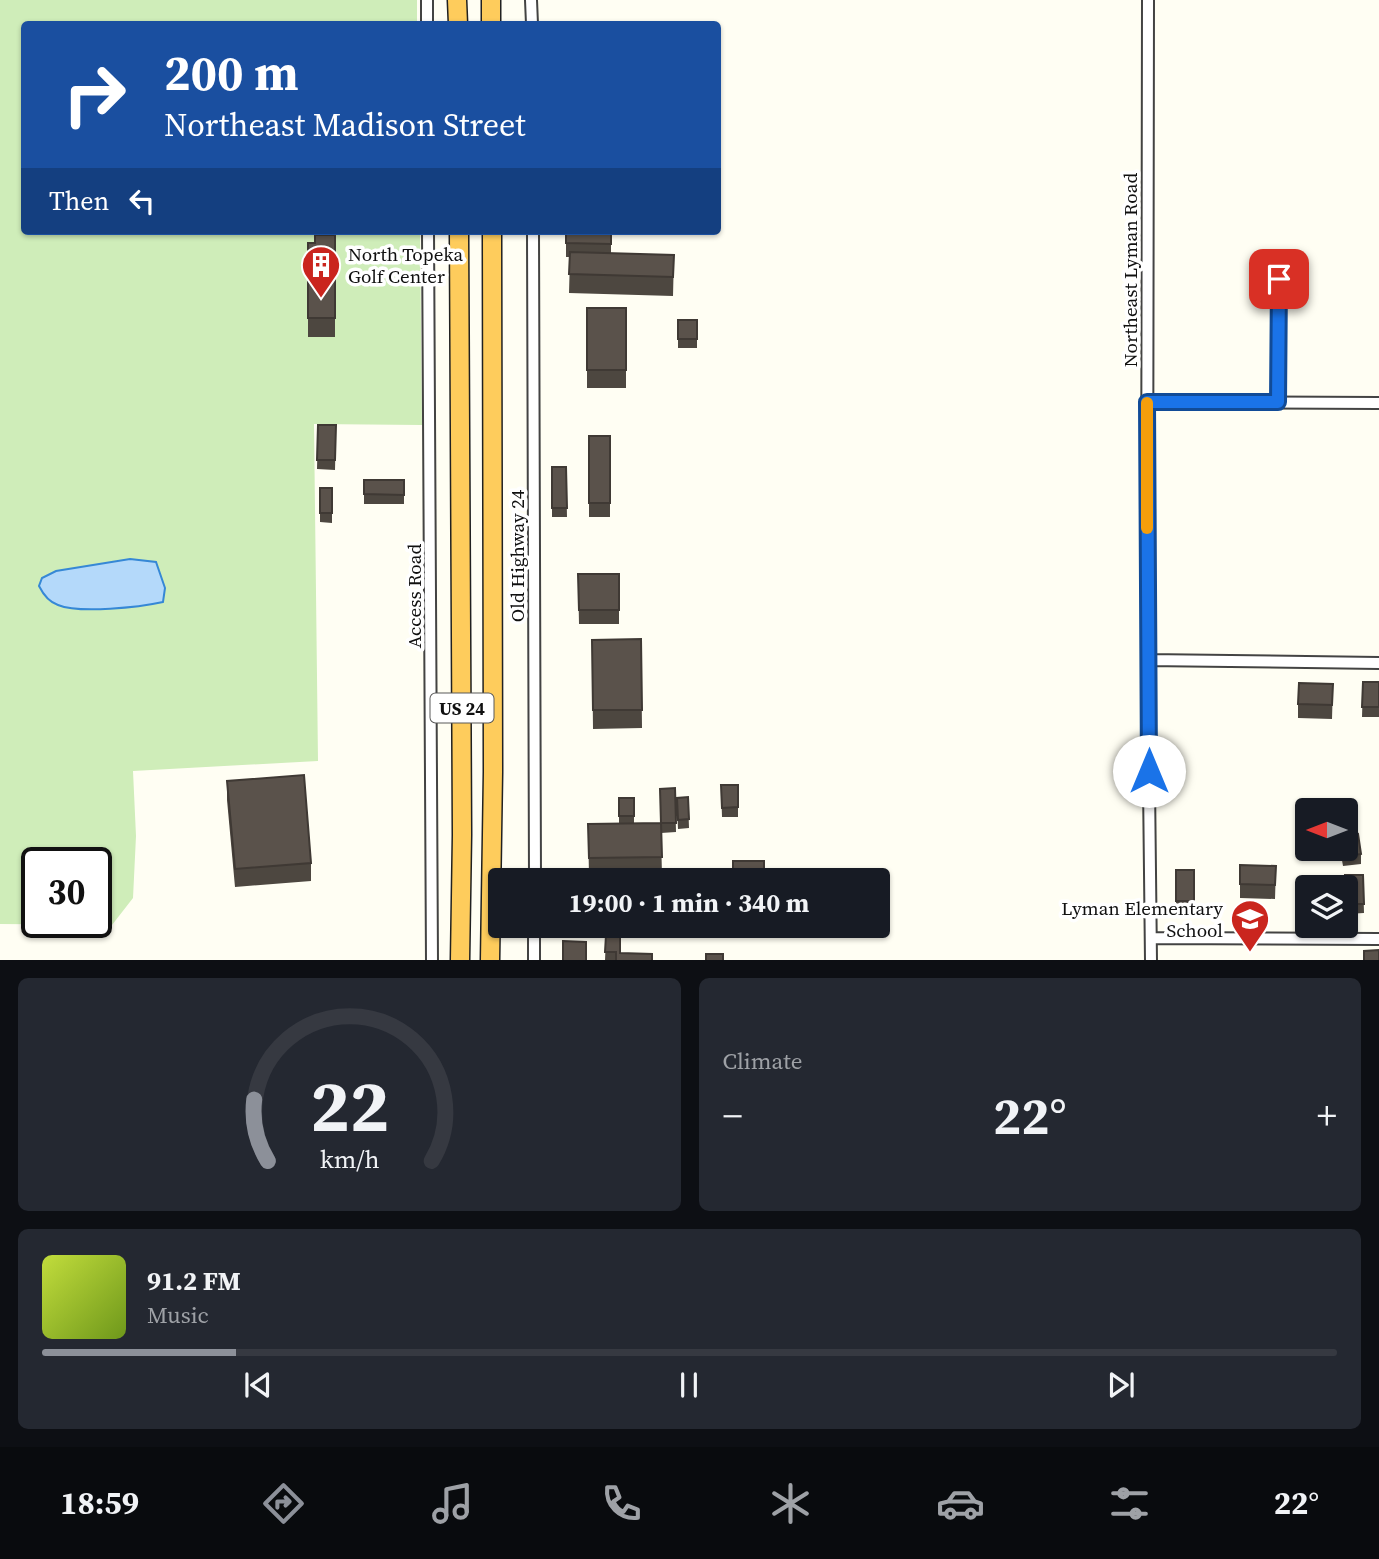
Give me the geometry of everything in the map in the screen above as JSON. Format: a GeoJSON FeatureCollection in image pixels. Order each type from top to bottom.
{"type":"FeatureCollection","features":[{"type":"Feature","properties":{"kind":"highway"},"geometry":{"type":"LineString","coordinates":[[457,0],[457,21]]}},
{"type":"Feature","properties":{"kind":"highway"},"geometry":{"type":"LineString","coordinates":[[491,0],[491,21]]}},
{"type":"Feature","properties":{"kind":"highway","name":"US 24"},"geometry":{"type":"LineString","coordinates":[[459,235],[463,835],[460,960]]}},
{"type":"Feature","properties":{"kind":"highway","name":"US 24"},"geometry":{"type":"LineString","coordinates":[[490,960],[493,772],[492,235]]}},
{"type":"Feature","properties":{"kind":"street"},"geometry":{"type":"LineString","coordinates":[[426,0],[427,21]]}},
{"type":"Feature","properties":{"kind":"street"},"geometry":{"type":"LineString","coordinates":[[531,0],[532,21]]}},
{"type":"Feature","properties":{"kind":"street","name":"Northeast Lyman Road"},"geometry":{"type":"LineString","coordinates":[[1149,0],[1147,660],[1151,960]]}},
{"type":"Feature","properties":{"kind":"street","name":"Access Road"},"geometry":{"type":"LineString","coordinates":[[428,235],[432,960]]}},
{"type":"Feature","properties":{"kind":"street","name":"Old Highway 24"},"geometry":{"type":"LineString","coordinates":[[533,235],[535,868]]}},
{"type":"Feature","properties":{"kind":"street"},"geometry":{"type":"LineString","coordinates":[[1278,402],[1279,279]]}},
{"type":"Feature","properties":{"kind":"street"},"geometry":{"type":"LineString","coordinates":[[1147,402],[1379,403]]}},
{"type":"Feature","properties":{"kind":"street"},"geometry":{"type":"LineString","coordinates":[[1147,660],[1379,663]]}},
{"type":"Feature","properties":{"kind":"street"},"geometry":{"type":"LineString","coordinates":[[534,938],[534,960]]}},
{"type":"Feature","properties":{"kind":"street"},"geometry":{"type":"LineString","coordinates":[[1151,938],[1379,939]]}},
{"type":"Feature","properties":{"kind":"green space","name":"North Topeka Golf Center"},"geometry":{"type":"Polygon","coordinates":[[[0,0],[417,0],[417,21],[21,21],[21,235],[420,235],[422,425],[314,424],[318,761],[133,771],[136,836],[133,898],[112,925],[112,847],[21,847],[21,924],[0,924],[0,0]]]}},
{"type":"Feature","properties":{"kind":"water"},"geometry":{"type":"Polygon","coordinates":[[[130,559],[156,562],[165,588],[163,602],[110,609],[68,608],[52,602],[39,586],[42,578],[56,571],[130,559]]]}},
{"type":"Feature","properties":{"kind":"building","name":"North Topeka Golf Center"},"geometry":{"type":"Polygon","coordinates":[[[315,235],[335,235],[335,318],[308,318],[308,243],[315,243],[315,235]]]}},
{"type":"Feature","properties":{"kind":"building"},"geometry":{"type":"Polygon","coordinates":[[[566,235],[611,235],[611,244],[566,243],[566,235]]]}},
{"type":"Feature","properties":{"kind":"building"},"geometry":{"type":"Polygon","coordinates":[[[570,252],[674,255],[673,277],[569,274],[570,252]]]}},
{"type":"Feature","properties":{"kind":"building"},"geometry":{"type":"Polygon","coordinates":[[[587,308],[626,308],[626,370],[587,370],[587,308]]]}},
{"type":"Feature","properties":{"kind":"building"},"geometry":{"type":"Polygon","coordinates":[[[678,320],[697,320],[697,339],[678,339],[678,320]]]}},
{"type":"Feature","properties":{"kind":"building"},"geometry":{"type":"Polygon","coordinates":[[[318,425],[336,425],[335,460],[317,460],[318,425]]]}},
{"type":"Feature","properties":{"kind":"building"},"geometry":{"type":"Polygon","coordinates":[[[589,436],[610,436],[610,503],[589,503],[589,436]]]}},
{"type":"Feature","properties":{"kind":"building"},"geometry":{"type":"Polygon","coordinates":[[[552,467],[566,467],[567,508],[552,508],[552,467]]]}},
{"type":"Feature","properties":{"kind":"building"},"geometry":{"type":"Polygon","coordinates":[[[364,480],[404,480],[404,495],[364,494],[364,480]]]}},
{"type":"Feature","properties":{"kind":"building"},"geometry":{"type":"Polygon","coordinates":[[[320,488],[332,488],[332,513],[320,513],[320,488]]]}},
{"type":"Feature","properties":{"kind":"building"},"geometry":{"type":"Polygon","coordinates":[[[578,574],[619,574],[619,610],[579,610],[578,574]]]}},
{"type":"Feature","properties":{"kind":"building"},"geometry":{"type":"Polygon","coordinates":[[[641,639],[642,710],[593,710],[592,640],[641,639]]]}},
{"type":"Feature","properties":{"kind":"building"},"geometry":{"type":"Polygon","coordinates":[[[1363,682],[1379,682],[1379,707],[1362,707],[1363,682]]]}},
{"type":"Feature","properties":{"kind":"building"},"geometry":{"type":"Polygon","coordinates":[[[1299,683],[1333,684],[1332,705],[1298,704],[1299,683]]]}},
{"type":"Feature","properties":{"kind":"building"},"geometry":{"type":"Polygon","coordinates":[[[304,775],[311,863],[235,869],[227,781],[304,775]]]}},
{"type":"Feature","properties":{"kind":"building"},"geometry":{"type":"Polygon","coordinates":[[[721,785],[738,785],[738,807],[722,808],[721,785]]]}},
{"type":"Feature","properties":{"kind":"building"},"geometry":{"type":"Polygon","coordinates":[[[675,788],[676,823],[661,823],[660,789],[675,788]]]}},
{"type":"Feature","properties":{"kind":"building"},"geometry":{"type":"Polygon","coordinates":[[[688,797],[689,819],[678,820],[677,798],[688,797]]]}},
{"type":"Feature","properties":{"kind":"building"},"geometry":{"type":"Polygon","coordinates":[[[619,798],[634,798],[634,816],[619,816],[619,798]]]}},
{"type":"Feature","properties":{"kind":"building"},"geometry":{"type":"Polygon","coordinates":[[[661,823],[662,857],[589,858],[588,824],[661,823]]]}},
{"type":"Feature","properties":{"kind":"building"},"geometry":{"type":"Polygon","coordinates":[[[1358,834],[1361,854],[1358,854],[1358,834]]]}},
{"type":"Feature","properties":{"kind":"building"},"geometry":{"type":"Polygon","coordinates":[[[733,861],[764,861],[764,868],[733,868],[733,861]]]}},
{"type":"Feature","properties":{"kind":"building"},"geometry":{"type":"Polygon","coordinates":[[[1240,865],[1276,866],[1275,885],[1240,884],[1240,865]]]}},
{"type":"Feature","properties":{"kind":"building"},"geometry":{"type":"Polygon","coordinates":[[[1176,870],[1194,870],[1194,901],[1176,901],[1176,870]]]}},
{"type":"Feature","properties":{"kind":"building"},"geometry":{"type":"Polygon","coordinates":[[[1358,875],[1363,875],[1364,904],[1358,904],[1358,875]]]}},
{"type":"Feature","properties":{"kind":"building"},"geometry":{"type":"Polygon","coordinates":[[[606,938],[620,938],[620,953],[652,954],[652,960],[616,960],[616,952],[605,952],[606,938]]]}},
{"type":"Feature","properties":{"kind":"building"},"geometry":{"type":"Polygon","coordinates":[[[563,941],[586,942],[586,960],[563,960],[563,941]]]}},
{"type":"Feature","properties":{"kind":"building"},"geometry":{"type":"Polygon","coordinates":[[[1379,950],[1379,960],[1364,960],[1364,951],[1379,950]]]}},
{"type":"Feature","properties":{"kind":"building"},"geometry":{"type":"Polygon","coordinates":[[[706,954],[723,954],[723,960],[706,960],[706,954]]]}},
{"type":"Feature","properties":{"kind":"slow traffic"},"geometry":{"type":"LineString","coordinates":[[1147,403],[1147,528]]}},
{"type":"Feature","properties":{"kind":"place","name":"North Topeka Golf Center"},"geometry":{"type":"Point","coordinates":[321,299]}},
{"type":"Feature","properties":{"kind":"place","name":"Lyman Elementary School"},"geometry":{"type":"Point","coordinates":[1250,953]}},
{"type":"Feature","properties":{"kind":"route"},"geometry":{"type":"LineString","coordinates":[[1149,771],[1147,402],[1278,402],[1279,279]]}}]}
